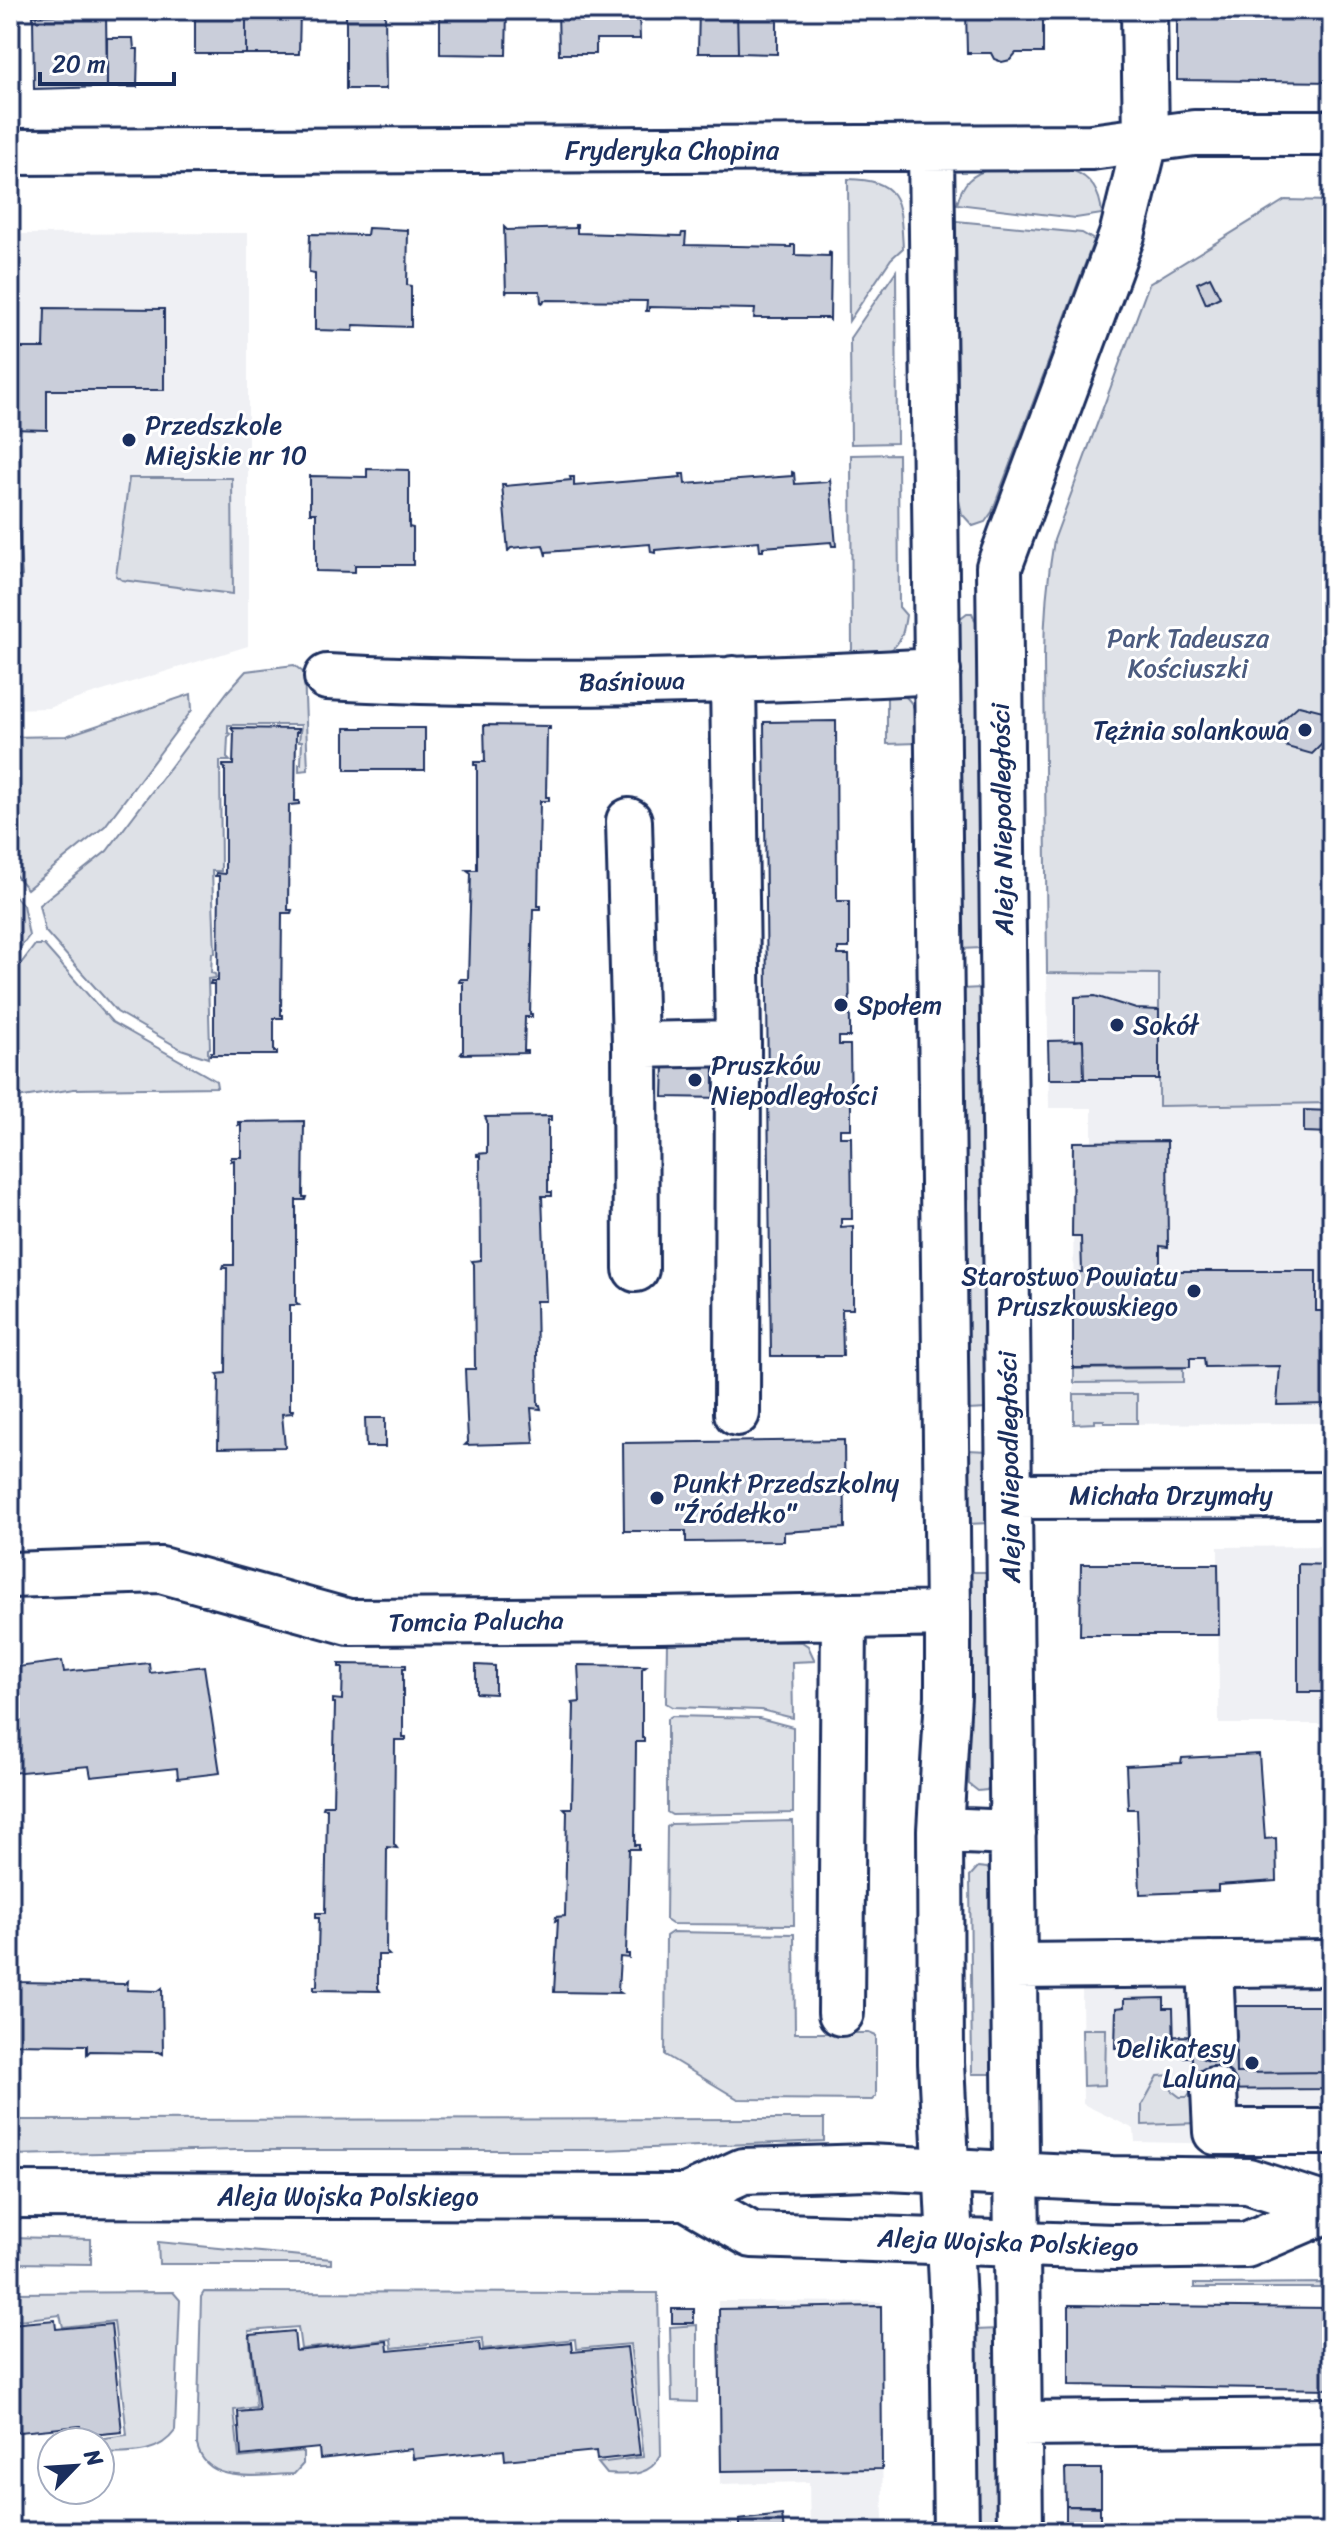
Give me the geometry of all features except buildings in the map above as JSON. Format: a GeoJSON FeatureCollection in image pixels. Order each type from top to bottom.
{"type":"FeatureCollection","features":[{"type":"Feature","properties":{"kind":"street","name":"Aleja Niepodległości"},"geometry":{"type":"LineString","coordinates":[[1020,2532],[999,567],[1122,235],[1146,138],[1144,10]]}},
{"type":"Feature","properties":{"kind":"street","name":"Fryderyka Chopina"},"geometry":{"type":"LineString","coordinates":[[10,152],[1091,147],[1194,133],[1332,133]]}},
{"type":"Feature","properties":{"kind":"street"},"geometry":{"type":"LineString","coordinates":[[931,148],[948,1614],[948,1696],[940,1830],[941,2063],[956,2419],[956,2532]]}},
{"type":"Feature","properties":{"kind":"street"},"geometry":{"type":"LineString","coordinates":[[936,565],[999,567]]}},
{"type":"Feature","properties":{"kind":"street","name":"Baśniowa"},"geometry":{"type":"LineString","coordinates":[[327,677],[433,683],[733,679],[938,671]]}},
{"type":"Feature","properties":{"kind":"street"},"geometry":{"type":"LineString","coordinates":[[733,679],[738,1043],[737,1413]]}},
{"type":"Feature","properties":{"kind":"street"},"geometry":{"type":"LineString","coordinates":[[629,821],[635,1045],[636,1269]]}},
{"type":"Feature","properties":{"kind":"street"},"geometry":{"type":"LineString","coordinates":[[635,1045],[738,1043]]}},
{"type":"Feature","properties":{"kind":"street","name":"Michała Drzymały"},"geometry":{"type":"LineString","coordinates":[[1010,1496],[1332,1495]]}},
{"type":"Feature","properties":{"kind":"street","name":"Tomcia Palucha"},"geometry":{"type":"LineString","coordinates":[[10,1575],[161,1570],[349,1622],[948,1614]]}},
{"type":"Feature","properties":{"kind":"street"},"geometry":{"type":"LineString","coordinates":[[841,2013],[844,1616]]}},
{"type":"Feature","properties":{"kind":"street"},"geometry":{"type":"LineString","coordinates":[[940,1830],[1013,1833]]}},
{"type":"Feature","properties":{"kind":"street"},"geometry":{"type":"LineString","coordinates":[[1014,1966],[1332,1963]]}},
{"type":"Feature","properties":{"kind":"street"},"geometry":{"type":"LineString","coordinates":[[1210,1964],[1213,2037]]}},
{"type":"Feature","properties":{"kind":"street"},"geometry":{"type":"LineString","coordinates":[[1214,2090],[1216,2132],[1332,2132]]}},
{"type":"Feature","properties":{"kind":"street","name":"Aleja Wojska Polskiego"},"geometry":{"type":"LineString","coordinates":[[10,2195],[686,2197],[743,2171],[867,2167],[1152,2180],[1248,2181],[1332,2208]]}},
{"type":"Feature","properties":{"kind":"street","name":"Aleja Wojska Polskiego"},"geometry":{"type":"LineString","coordinates":[[686,2197],[752,2235],[1114,2247],[1246,2245],[1332,2208]]}},
{"type":"Feature","properties":{"kind":"street"},"geometry":{"type":"LineString","coordinates":[[1020,2424],[1332,2421]]}},
{"type":"Feature","properties":{"kind":"shaded area","name":"Przedszkole Miejskie nr 10"},"geometry":{"type":"Polygon","coordinates":[[[248,233],[248,646],[48,708],[10,709],[10,234],[248,233]]]}},
{"type":"Feature","properties":{"kind":"shaded area"},"geometry":{"type":"Polygon","coordinates":[[[1047,973],[1159,973],[1159,1106],[1332,1103],[1332,1423],[1074,1424],[1073,1142],[1092,1141],[1092,1108],[1049,1108],[1047,973]]]}},
{"type":"Feature","properties":{"kind":"shaded area"},"geometry":{"type":"Polygon","coordinates":[[[1332,1546],[1332,1730],[1327,1730],[1327,1724],[1219,1724],[1218,1547],[1332,1546]]]}},
{"type":"Feature","properties":{"kind":"shaded area"},"geometry":{"type":"Polygon","coordinates":[[[1332,1973],[1332,2146],[1135,2142],[1134,2129],[1083,2104],[1082,1983],[1332,1973]]]}},
{"type":"Feature","properties":{"kind":"shaded area"},"geometry":{"type":"Polygon","coordinates":[[[718,2301],[881,2302],[883,2532],[810,2532],[809,2482],[720,2484],[718,2301]]]}},
{"type":"Feature","properties":{"kind":"green space"},"geometry":{"type":"Polygon","coordinates":[[[1046,166],[1077,173],[1089,181],[1098,195],[1102,214],[1076,218],[957,204],[969,180],[993,168],[1046,166]]]}},
{"type":"Feature","properties":{"kind":"green space"},"geometry":{"type":"Polygon","coordinates":[[[848,179],[879,184],[895,197],[901,218],[903,248],[891,259],[849,321],[848,179]]]}},
{"type":"Feature","properties":{"kind":"green space","name":"Park Tadeusza Kościuszki"},"geometry":{"type":"Polygon","coordinates":[[[1285,200],[1332,201],[1332,1103],[1159,1106],[1159,974],[1047,973],[1044,659],[1049,570],[1054,540],[1149,284],[1285,200]]]}},
{"type":"Feature","properties":{"kind":"green space"},"geometry":{"type":"Polygon","coordinates":[[[956,221],[1082,233],[1094,240],[992,512],[985,522],[973,526],[962,514],[959,500],[956,221]]]}},
{"type":"Feature","properties":{"kind":"green space"},"geometry":{"type":"Polygon","coordinates":[[[896,271],[897,443],[851,444],[850,338],[896,271]]]}},
{"type":"Feature","properties":{"kind":"green space"},"geometry":{"type":"Polygon","coordinates":[[[898,454],[899,607],[906,615],[904,625],[900,640],[889,651],[852,654],[851,455],[898,454]]]}},
{"type":"Feature","properties":{"kind":"green space"},"geometry":{"type":"Polygon","coordinates":[[[129,478],[232,478],[233,594],[122,580],[116,576],[129,478]]]}},
{"type":"Feature","properties":{"kind":"green space"},"geometry":{"type":"Polygon","coordinates":[[[10,520],[18,522],[22,576],[10,580],[10,520]]]}},
{"type":"Feature","properties":{"kind":"green space"},"geometry":{"type":"Polygon","coordinates":[[[972,613],[978,627],[981,948],[961,949],[958,620],[972,613]]]}},
{"type":"Feature","properties":{"kind":"green space"},"geometry":{"type":"Polygon","coordinates":[[[294,665],[304,673],[308,770],[299,771],[301,725],[228,725],[228,733],[231,734],[228,737],[227,758],[230,761],[220,761],[221,871],[212,871],[215,953],[212,953],[211,973],[216,978],[208,979],[208,1058],[181,1049],[117,1012],[45,931],[39,905],[107,851],[246,671],[294,665]]]}},
{"type":"Feature","properties":{"kind":"green space"},"geometry":{"type":"Polygon","coordinates":[[[887,688],[905,696],[914,708],[918,743],[887,744],[887,688]]]}},
{"type":"Feature","properties":{"kind":"green space"},"geometry":{"type":"Polygon","coordinates":[[[191,694],[192,710],[105,826],[27,889],[10,869],[10,737],[66,736],[191,694]]]}},
{"type":"Feature","properties":{"kind":"green space"},"geometry":{"type":"Polygon","coordinates":[[[10,891],[23,905],[29,936],[10,961],[10,891]]]}},
{"type":"Feature","properties":{"kind":"green space"},"geometry":{"type":"Polygon","coordinates":[[[35,945],[44,945],[112,1022],[216,1081],[217,1087],[74,1089],[10,1099],[10,978],[35,945]]]}},
{"type":"Feature","properties":{"kind":"green space"},"geometry":{"type":"Polygon","coordinates":[[[981,988],[988,1409],[967,1410],[961,989],[981,988]]]}},
{"type":"Feature","properties":{"kind":"green space"},"geometry":{"type":"Polygon","coordinates":[[[1183,1368],[1183,1382],[1074,1383],[1074,1369],[1183,1368]]]}},
{"type":"Feature","properties":{"kind":"green space"},"geometry":{"type":"Polygon","coordinates":[[[1074,1394],[1137,1394],[1137,1423],[1095,1420],[1095,1423],[1074,1424],[1074,1394]]]}},
{"type":"Feature","properties":{"kind":"green space"},"geometry":{"type":"Polygon","coordinates":[[[967,1450],[989,1451],[990,1523],[967,1524],[967,1450]]]}},
{"type":"Feature","properties":{"kind":"green space"},"geometry":{"type":"Polygon","coordinates":[[[967,1572],[990,1572],[991,1780],[987,1790],[978,1791],[969,1784],[967,1572]]]}},
{"type":"Feature","properties":{"kind":"green space"},"geometry":{"type":"Polygon","coordinates":[[[667,1642],[802,1642],[808,1646],[815,1661],[792,1662],[793,1718],[761,1710],[673,1707],[666,1703],[667,1642]]]}},
{"type":"Feature","properties":{"kind":"green space"},"geometry":{"type":"Polygon","coordinates":[[[672,1716],[759,1718],[793,1727],[793,1813],[672,1815],[667,1812],[667,1719],[672,1716]]]}},
{"type":"Feature","properties":{"kind":"green space"},"geometry":{"type":"Polygon","coordinates":[[[793,1821],[794,1925],[672,1924],[666,1920],[667,1827],[671,1824],[793,1821]]]}},
{"type":"Feature","properties":{"kind":"green space"},"geometry":{"type":"Polygon","coordinates":[[[978,1867],[987,1868],[991,1873],[994,2074],[972,2074],[970,1876],[978,1867]]]}},
{"type":"Feature","properties":{"kind":"green space"},"geometry":{"type":"Polygon","coordinates":[[[672,1932],[794,1934],[795,2033],[869,2033],[876,2036],[876,2096],[872,2100],[738,2099],[665,2055],[666,1936],[672,1932]]]}},
{"type":"Feature","properties":{"kind":"green space"},"geometry":{"type":"Polygon","coordinates":[[[1082,2029],[1106,2029],[1105,2085],[1083,2086],[1082,2029]]]}},
{"type":"Feature","properties":{"kind":"green space"},"geometry":{"type":"Polygon","coordinates":[[[1171,2075],[1172,2091],[1180,2097],[1187,2097],[1192,2090],[1198,2091],[1198,2123],[1142,2125],[1142,2105],[1158,2076],[1171,2075]]]}},
{"type":"Feature","properties":{"kind":"green space"},"geometry":{"type":"Polygon","coordinates":[[[824,2119],[824,2141],[602,2150],[238,2150],[10,2155],[10,2120],[824,2119]]]}},
{"type":"Feature","properties":{"kind":"green space"},"geometry":{"type":"Polygon","coordinates":[[[10,2237],[91,2239],[91,2264],[10,2263],[10,2237]]]}},
{"type":"Feature","properties":{"kind":"green space"},"geometry":{"type":"Polygon","coordinates":[[[158,2242],[331,2259],[331,2264],[159,2264],[158,2242]]]}},
{"type":"Feature","properties":{"kind":"green space"},"geometry":{"type":"Polygon","coordinates":[[[1332,2283],[1332,2288],[1194,2288],[1194,2284],[1332,2283]]]}},
{"type":"Feature","properties":{"kind":"green space"},"geometry":{"type":"Polygon","coordinates":[[[173,2292],[180,2300],[175,2431],[168,2439],[151,2449],[116,2452],[116,2436],[127,2435],[114,2321],[63,2327],[60,2315],[10,2321],[10,2293],[173,2292]]]}},
{"type":"Feature","properties":{"kind":"green space"},"geometry":{"type":"Polygon","coordinates":[[[204,2292],[658,2293],[661,2455],[645,2471],[631,2474],[607,2474],[598,2463],[644,2457],[630,2344],[576,2349],[575,2339],[483,2349],[482,2338],[392,2348],[391,2339],[301,2349],[298,2327],[249,2331],[256,2407],[234,2410],[239,2458],[303,2451],[303,2464],[294,2474],[251,2476],[223,2473],[203,2458],[197,2445],[201,2297],[204,2292]]]}},
{"type":"Feature","properties":{"kind":"green space"},"geometry":{"type":"Polygon","coordinates":[[[697,2325],[697,2402],[672,2401],[670,2327],[697,2325]]]}},
{"type":"Feature","properties":{"kind":"green space"},"geometry":{"type":"Polygon","coordinates":[[[998,2329],[1000,2532],[977,2532],[975,2330],[998,2329]]]}},
{"type":"Feature","properties":{"kind":"place","name":"Przedszkole Miejskie nr 10"},"geometry":{"type":"Point","coordinates":[129,440]}},
{"type":"Feature","properties":{"kind":"place","name":"Tężnia solankowa"},"geometry":{"type":"Point","coordinates":[1305,730]}},
{"type":"Feature","properties":{"kind":"place","name":"Społem"},"geometry":{"type":"Point","coordinates":[841,1005]}},
{"type":"Feature","properties":{"kind":"place","name":"Sokół"},"geometry":{"type":"Point","coordinates":[1117,1025]}},
{"type":"Feature","properties":{"kind":"place","name":"Pruszków Niepodległości"},"geometry":{"type":"Point","coordinates":[695,1080]}},
{"type":"Feature","properties":{"kind":"place","name":"Starostwo Powiatu Pruszkowskiego"},"geometry":{"type":"Point","coordinates":[1194,1291]}},
{"type":"Feature","properties":{"kind":"place","name":"Punkt Przedszkolny \"Źródełko\""},"geometry":{"type":"Point","coordinates":[657,1498]}},
{"type":"Feature","properties":{"kind":"place","name":"Delikatesy Laluna"},"geometry":{"type":"Point","coordinates":[1252,2063]}}]}
